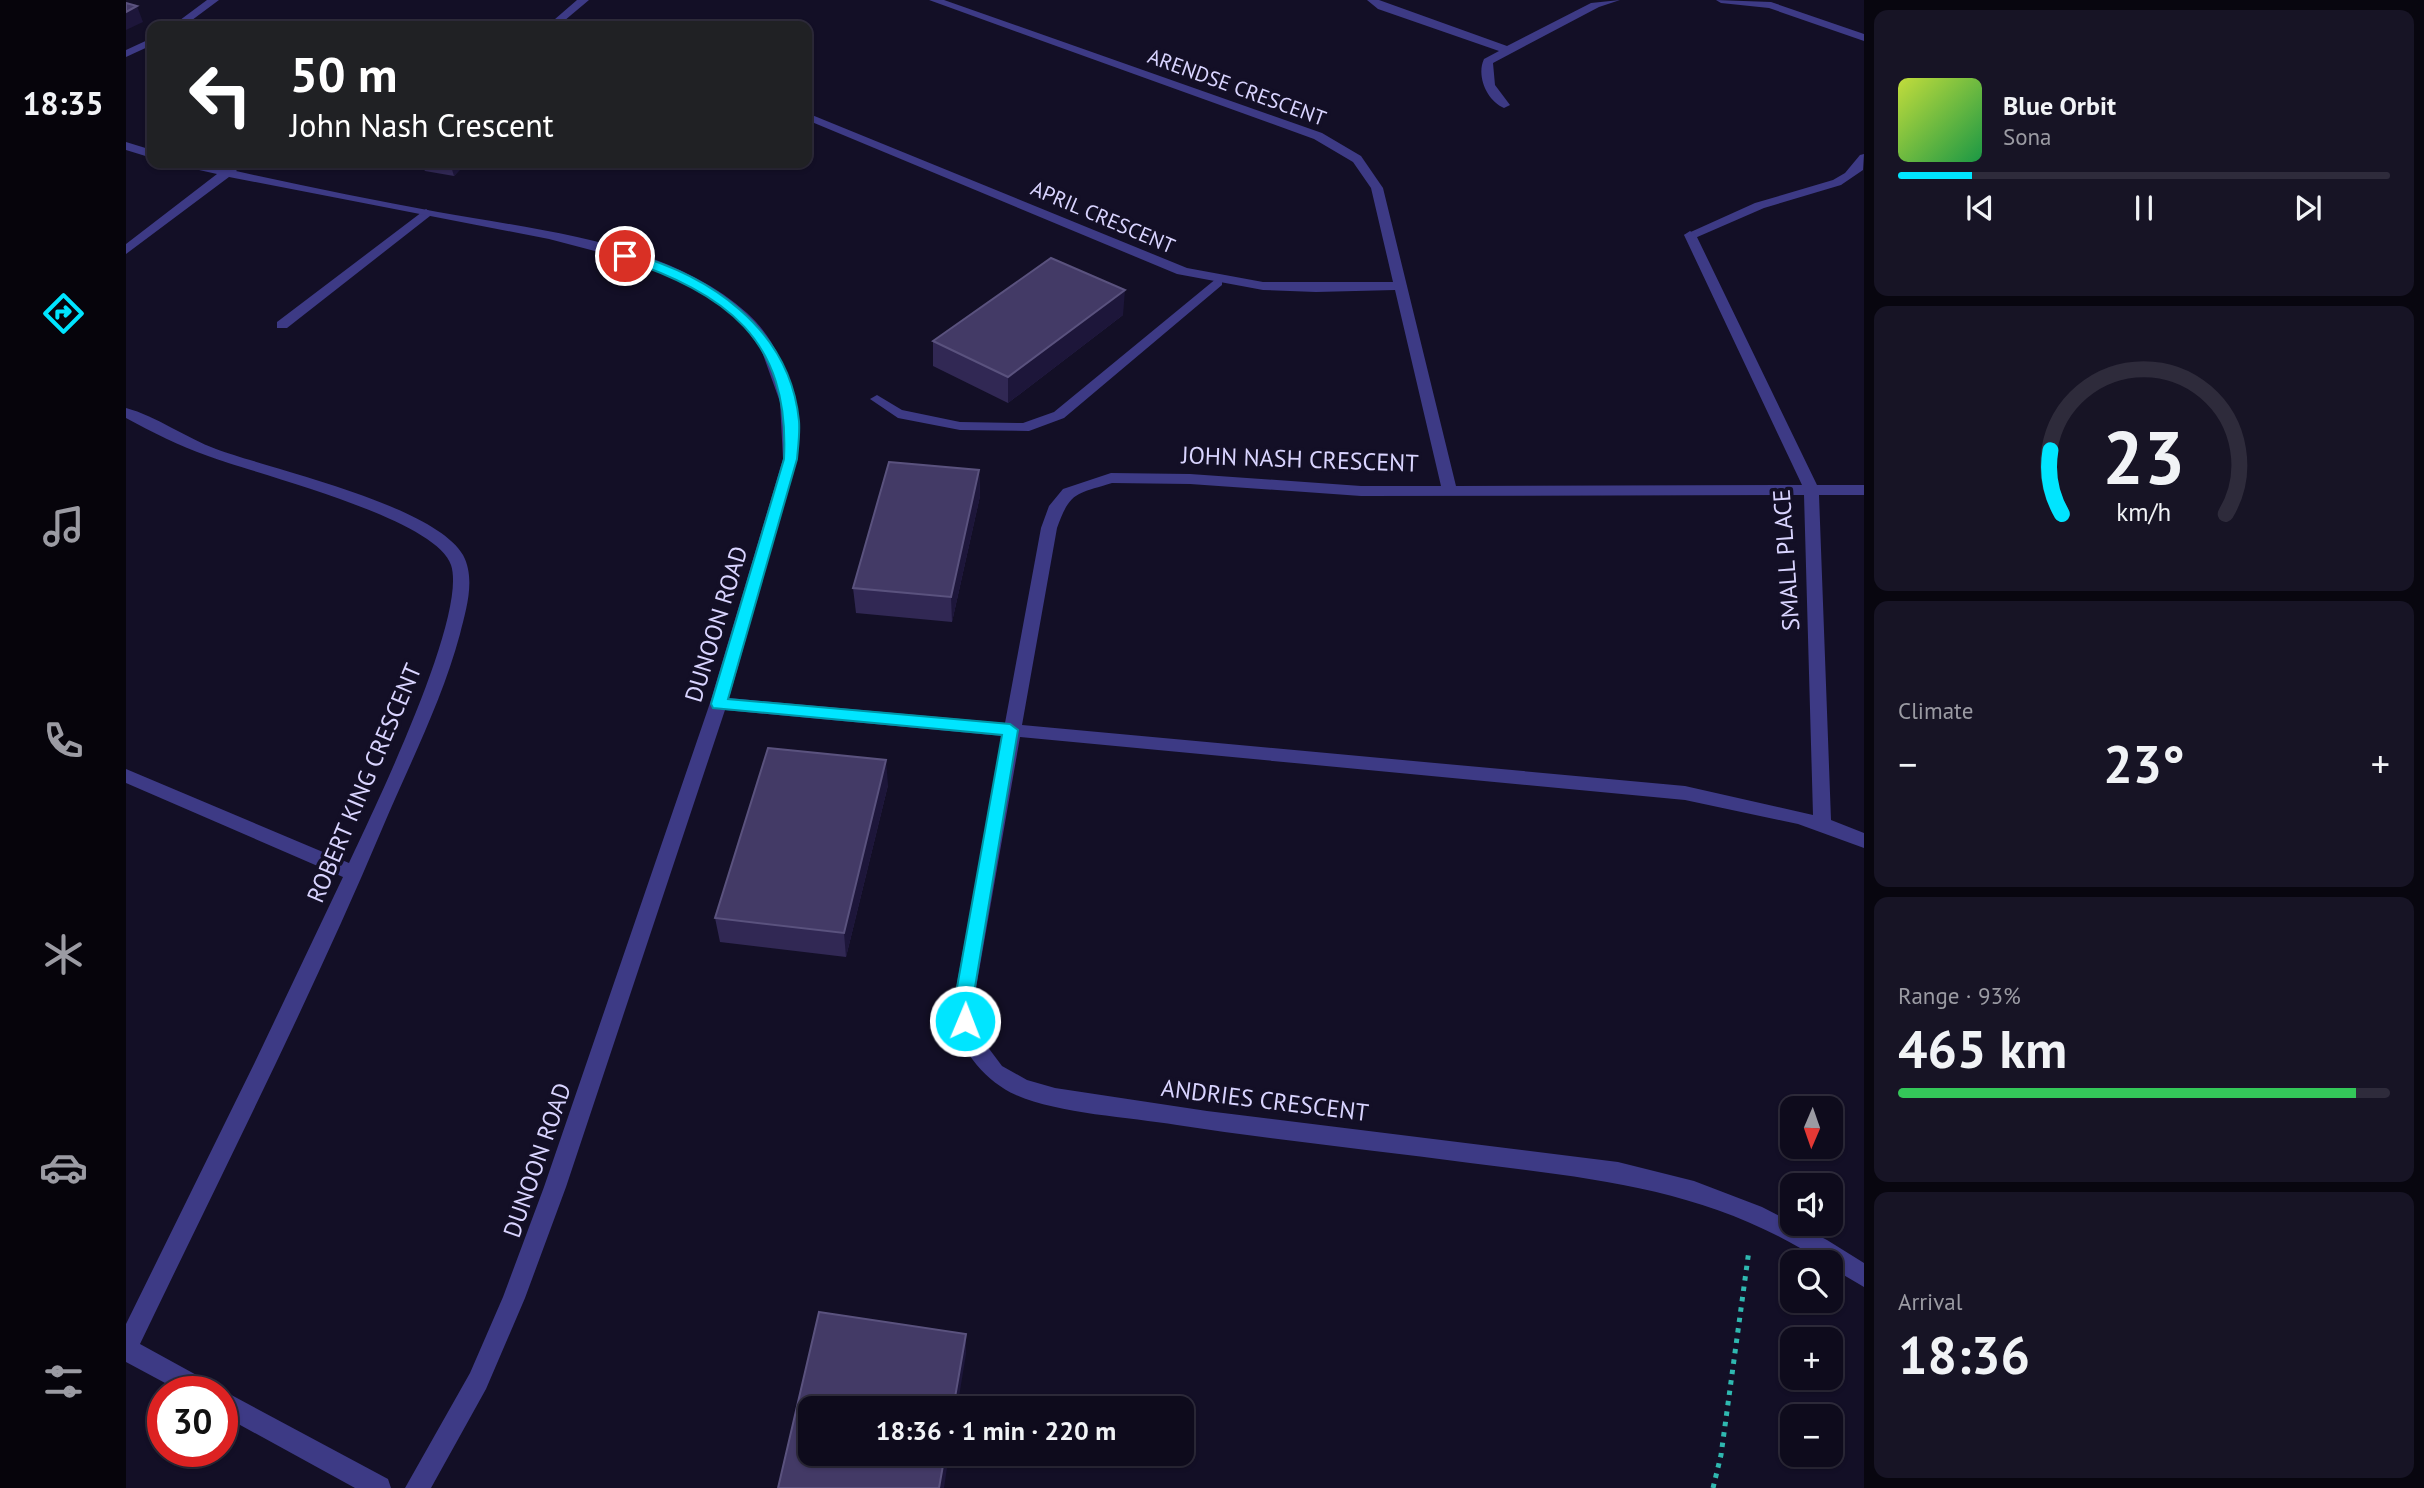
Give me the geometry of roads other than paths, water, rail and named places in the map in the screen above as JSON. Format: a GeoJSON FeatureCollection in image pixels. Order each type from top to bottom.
{"type":"FeatureCollection","features":[{"type":"Feature","properties":{"kind":"street"},"geometry":{"type":"LineString","coordinates":[[184,21],[214,0]]}},
{"type":"Feature","properties":{"kind":"street"},"geometry":{"type":"LineString","coordinates":[[558,21],[584,0]]}},
{"type":"Feature","properties":{"kind":"street","name":"ARENDSE CRESCENT"},"geometry":{"type":"LineString","coordinates":[[934,0],[1305,131],[1357,159],[1377,188],[1449,489]]}},
{"type":"Feature","properties":{"kind":"street"},"geometry":{"type":"LineString","coordinates":[[1372,0],[1382,7],[1507,50]]}},
{"type":"Feature","properties":{"kind":"street"},"geometry":{"type":"LineString","coordinates":[[1504,105],[1489,86],[1485,71],[1488,61],[1595,5],[1615,0]]}},
{"type":"Feature","properties":{"kind":"street"},"geometry":{"type":"LineString","coordinates":[[1721,0],[1771,5],[1864,38]]}},
{"type":"Feature","properties":{"kind":"street"},"geometry":{"type":"LineString","coordinates":[[126,54],[147,44]]}},
{"type":"Feature","properties":{"kind":"street","name":"APRIL CRESCENT"},"geometry":{"type":"LineString","coordinates":[[812,118],[1182,271],[1217,282],[1283,289],[1399,286]]}},
{"type":"Feature","properties":{"kind":"street"},"geometry":{"type":"LineString","coordinates":[[126,146],[147,152]]}},
{"type":"Feature","properties":{"kind":"street","name":"SMALL PLACE"},"geometry":{"type":"LineString","coordinates":[[1822,824],[1811,488],[1690,234],[1771,202],[1809,194],[1844,177],[1861,165],[1864,158]]}},
{"type":"Feature","properties":{"kind":"street"},"geometry":{"type":"LineString","coordinates":[[126,250],[233,168]]}},
{"type":"Feature","properties":{"kind":"street","name":"DUNOON ROAD"},"geometry":{"type":"LineString","coordinates":[[233,168],[426,213],[524,231],[625,256],[669,271],[706,288],[744,317],[770,352],[786,392],[792,422],[790,459],[719,704],[559,1174],[514,1298],[478,1381],[417,1488]]}},
{"type":"Feature","properties":{"kind":"street"},"geometry":{"type":"LineString","coordinates":[[282,325],[426,213]]}},
{"type":"Feature","properties":{"kind":"street"},"geometry":{"type":"LineString","coordinates":[[877,399],[898,414],[960,426],[1024,428],[1059,415],[1217,282]]}},
{"type":"Feature","properties":{"kind":"street","name":"ROBERT KING CRESCENT"},"geometry":{"type":"LineString","coordinates":[[126,412],[168,435],[223,457],[376,509],[424,529],[446,544],[459,561],[462,586],[451,634],[426,705],[355,874],[126,1349]]}},
{"type":"Feature","properties":{"kind":"street","name":"JOHN NASH CRESCENT"},"geometry":{"type":"LineString","coordinates":[[1010,730],[1049,528],[1056,506],[1068,492],[1111,478],[1190,479],[1348,491],[1811,488],[1864,490]]}},
{"type":"Feature","properties":{"kind":"street"},"geometry":{"type":"LineString","coordinates":[[719,704],[1685,793],[1751,804],[1822,824],[1864,841]]}},
{"type":"Feature","properties":{"kind":"street","name":"ANDRIES CRESCENT"},"geometry":{"type":"LineString","coordinates":[[1010,730],[965,993],[965,1021],[976,1046],[995,1072],[1022,1088],[1055,1097],[1207,1121],[1618,1172],[1694,1191],[1754,1214],[1819,1247],[1864,1276]]}},
{"type":"Feature","properties":{"kind":"street"},"geometry":{"type":"LineString","coordinates":[[126,776],[355,874]]}},
{"type":"Feature","properties":{"kind":"street"},"geometry":{"type":"LineString","coordinates":[[126,1349],[175,1376]]}},
{"type":"Feature","properties":{"kind":"street"},"geometry":{"type":"LineString","coordinates":[[238,1411],[379,1488]]}}]}
